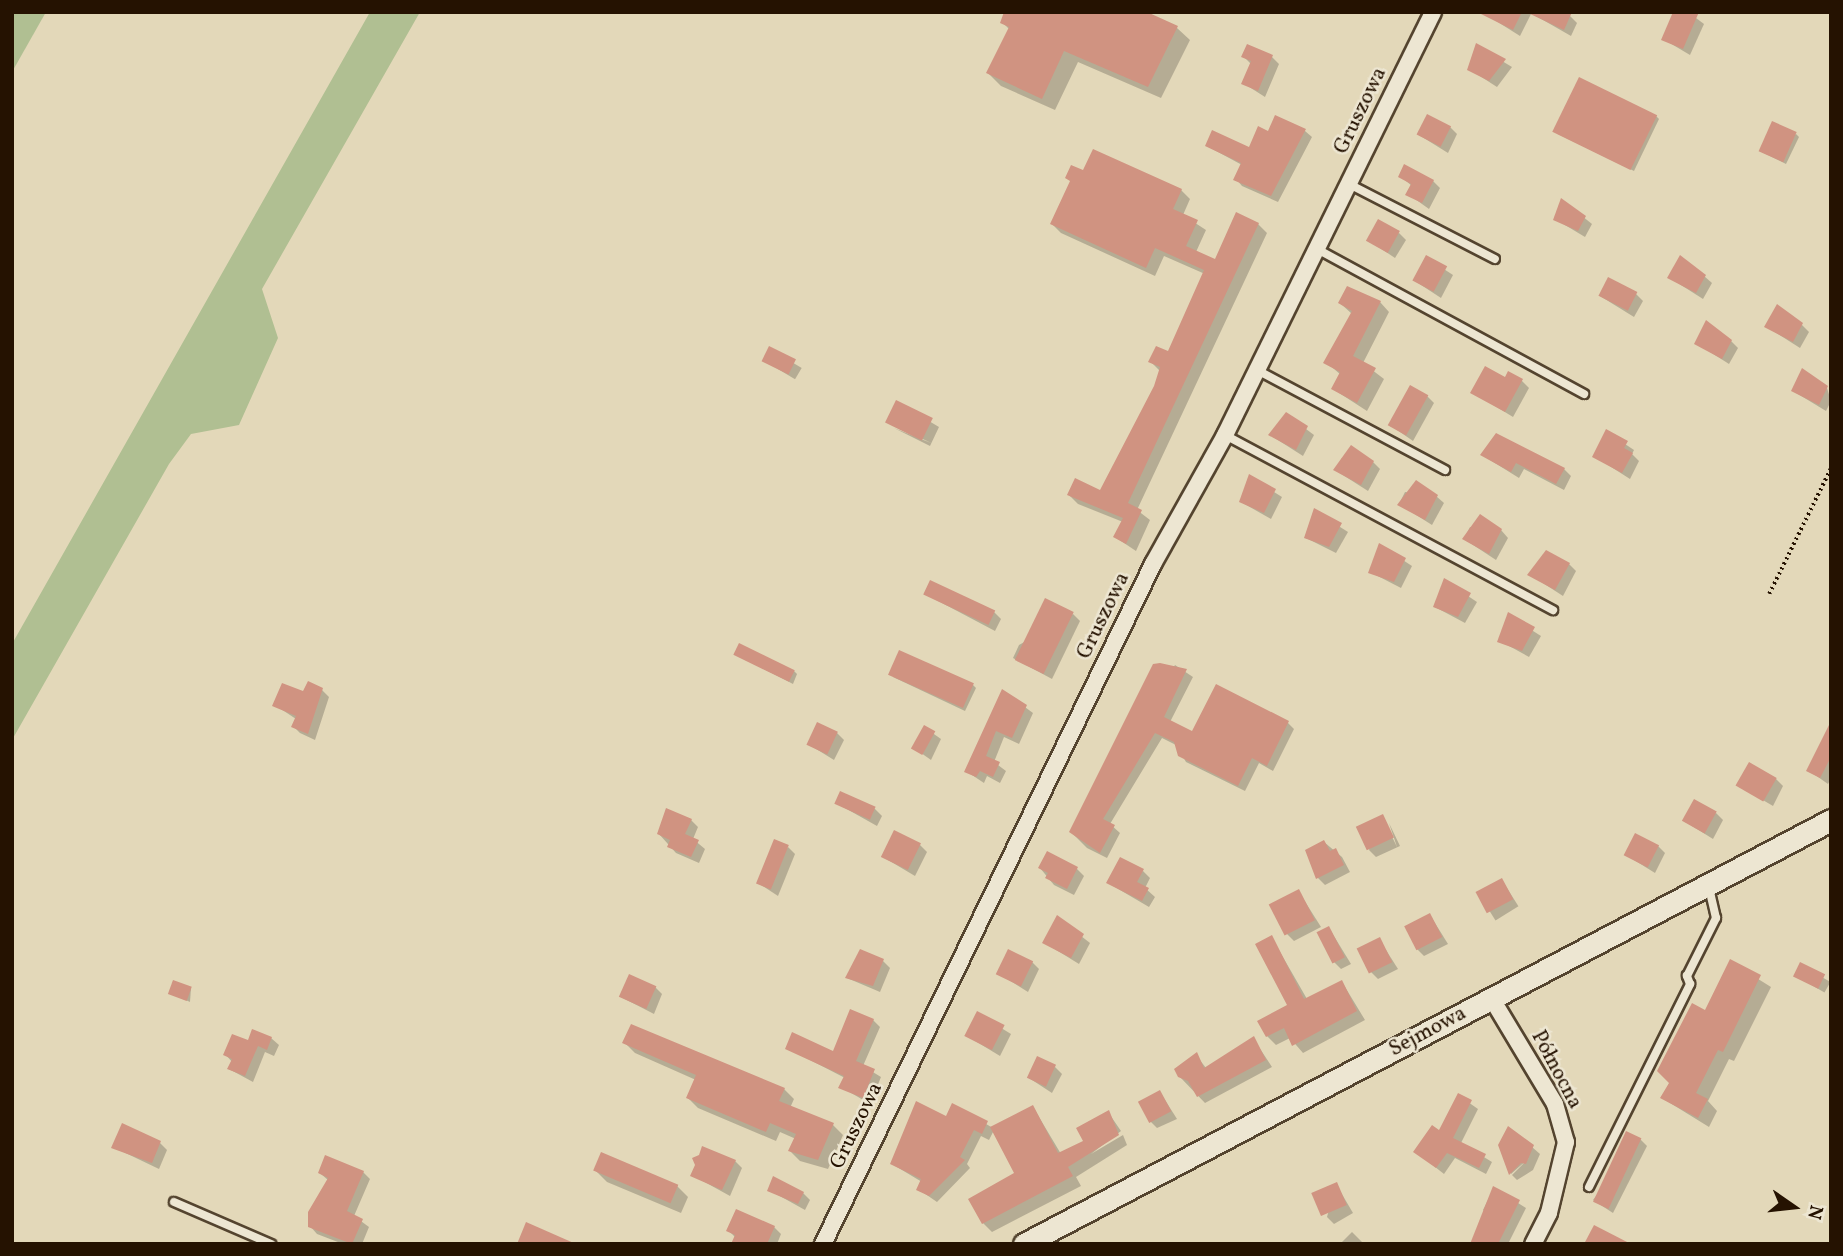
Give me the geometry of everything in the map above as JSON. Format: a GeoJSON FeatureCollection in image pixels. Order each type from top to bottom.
{"type":"FeatureCollection","features":[{"type":"Feature","properties":{"kind":"main road","name":"Sejmowa"},"geometry":{"type":"LineString","coordinates":[[1024,1244],[1831,820]]}},
{"type":"Feature","properties":{"kind":"street","name":"Gruszowa"},"geometry":{"type":"LineString","coordinates":[[823,1244],[1153,564],[1225,435],[1433,12]]}},
{"type":"Feature","properties":{"kind":"street","name":"Północna"},"geometry":{"type":"LineString","coordinates":[[1492,999],[1555,1104],[1566,1142],[1549,1213],[1533,1244]]}},
{"type":"Feature","properties":{"kind":"lane"},"geometry":{"type":"LineString","coordinates":[[1349,184],[1495,259]]}},
{"type":"Feature","properties":{"kind":"lane"},"geometry":{"type":"LineString","coordinates":[[1317,249],[1584,394]]}},
{"type":"Feature","properties":{"kind":"lane"},"geometry":{"type":"LineString","coordinates":[[1257,370],[1445,470]]}},
{"type":"Feature","properties":{"kind":"lane"},"geometry":{"type":"LineString","coordinates":[[1225,435],[1553,610]]}},
{"type":"Feature","properties":{"kind":"lane"},"geometry":{"type":"LineString","coordinates":[[1589,1187],[1690,984],[1687,976],[1716,918],[1708,885]]}},
{"type":"Feature","properties":{"kind":"lane"},"geometry":{"type":"LineString","coordinates":[[174,1202],[271,1244]]}},
{"type":"Feature","properties":{"kind":"path"},"geometry":{"type":"LineString","coordinates":[[1769,594],[1831,468]]}},
{"type":"Feature","properties":{"kind":"green space"},"geometry":{"type":"Polygon","coordinates":[[[12,12],[46,12],[12,72],[12,12]]]}},
{"type":"Feature","properties":{"kind":"green space"},"geometry":{"type":"Polygon","coordinates":[[[370,12],[420,12],[262,289],[278,338],[239,425],[191,434],[169,464],[12,740],[12,644],[370,12]]]}},
{"type":"Feature","properties":{"kind":"building"},"geometry":{"type":"Polygon","coordinates":[[[1004,12],[1147,12],[1178,26],[1148,87],[1064,51],[1042,99],[986,73],[1009,27],[1000,23],[1004,12]]]}},
{"type":"Feature","properties":{"kind":"building"},"geometry":{"type":"Polygon","coordinates":[[[1477,12],[1522,12],[1513,30],[1477,12]]]}},
{"type":"Feature","properties":{"kind":"building"},"geometry":{"type":"Polygon","coordinates":[[[1526,12],[1572,12],[1564,30],[1526,12]]]}},
{"type":"Feature","properties":{"kind":"building"},"geometry":{"type":"Polygon","coordinates":[[[1673,12],[1699,12],[1683,49],[1661,40],[1673,12]]]}},
{"type":"Feature","properties":{"kind":"building"},"geometry":{"type":"Polygon","coordinates":[[[1476,43],[1506,59],[1489,81],[1467,70],[1476,43]]]}},
{"type":"Feature","properties":{"kind":"building"},"geometry":{"type":"Polygon","coordinates":[[[1247,44],[1273,55],[1258,91],[1241,84],[1251,61],[1241,57],[1247,44]]]}},
{"type":"Feature","properties":{"kind":"building"},"geometry":{"type":"Polygon","coordinates":[[[1579,77],[1657,115],[1630,170],[1552,132],[1579,77]]]}},
{"type":"Feature","properties":{"kind":"building"},"geometry":{"type":"Polygon","coordinates":[[[1427,114],[1451,126],[1441,147],[1417,134],[1427,114]]]}},
{"type":"Feature","properties":{"kind":"building"},"geometry":{"type":"Polygon","coordinates":[[[1275,115],[1306,129],[1271,196],[1233,180],[1241,163],[1205,146],[1212,130],[1249,147],[1258,126],[1268,131],[1275,115]]]}},
{"type":"Feature","properties":{"kind":"building"},"geometry":{"type":"Polygon","coordinates":[[[1772,121],[1797,132],[1783,162],[1759,151],[1772,121]]]}},
{"type":"Feature","properties":{"kind":"building"},"geometry":{"type":"Polygon","coordinates":[[[1093,149],[1182,189],[1173,209],[1198,220],[1186,246],[1215,259],[1236,212],[1259,223],[1128,503],[1142,510],[1126,544],[1113,537],[1123,518],[1067,495],[1075,478],[1100,490],[1154,386],[1160,367],[1148,362],[1156,346],[1168,351],[1204,270],[1155,248],[1146,268],[1050,224],[1070,181],[1065,178],[1071,165],[1083,170],[1093,149]]]}},
{"type":"Feature","properties":{"kind":"building"},"geometry":{"type":"Polygon","coordinates":[[[1404,164],[1434,180],[1422,203],[1405,195],[1411,184],[1398,177],[1404,164]]]}},
{"type":"Feature","properties":{"kind":"building"},"geometry":{"type":"Polygon","coordinates":[[[1561,198],[1586,216],[1578,231],[1553,220],[1561,198]]]}},
{"type":"Feature","properties":{"kind":"building"},"geometry":{"type":"Polygon","coordinates":[[[1378,219],[1400,231],[1388,253],[1366,241],[1378,219]]]}},
{"type":"Feature","properties":{"kind":"building"},"geometry":{"type":"Polygon","coordinates":[[[1426,255],[1447,266],[1434,292],[1412,281],[1426,255]]]}},
{"type":"Feature","properties":{"kind":"building"},"geometry":{"type":"Polygon","coordinates":[[[1680,255],[1706,275],[1696,293],[1667,278],[1680,255]]]}},
{"type":"Feature","properties":{"kind":"building"},"geometry":{"type":"Polygon","coordinates":[[[1608,277],[1637,292],[1628,311],[1598,296],[1608,277]]]}},
{"type":"Feature","properties":{"kind":"building"},"geometry":{"type":"Polygon","coordinates":[[[1347,286],[1381,301],[1353,356],[1376,368],[1357,403],[1331,389],[1340,372],[1323,363],[1352,311],[1338,303],[1347,286]]]}},
{"type":"Feature","properties":{"kind":"building"},"geometry":{"type":"Polygon","coordinates":[[[1777,304],[1803,323],[1793,342],[1764,327],[1777,304]]]}},
{"type":"Feature","properties":{"kind":"building"},"geometry":{"type":"Polygon","coordinates":[[[1706,320],[1732,340],[1722,359],[1694,344],[1706,320]]]}},
{"type":"Feature","properties":{"kind":"building"},"geometry":{"type":"Polygon","coordinates":[[[769,346],[796,359],[789,374],[762,361],[769,346]]]}},
{"type":"Feature","properties":{"kind":"building"},"geometry":{"type":"Polygon","coordinates":[[[1485,366],[1505,377],[1508,371],[1523,379],[1505,412],[1470,393],[1485,366]]]}},
{"type":"Feature","properties":{"kind":"building"},"geometry":{"type":"Polygon","coordinates":[[[1802,368],[1828,386],[1819,405],[1791,391],[1802,368]]]}},
{"type":"Feature","properties":{"kind":"building"},"geometry":{"type":"Polygon","coordinates":[[[1410,385],[1428,395],[1406,435],[1388,425],[1410,385]]]}},
{"type":"Feature","properties":{"kind":"building"},"geometry":{"type":"Polygon","coordinates":[[[896,400],[933,418],[922,440],[885,422],[896,400]]]}},
{"type":"Feature","properties":{"kind":"building"},"geometry":{"type":"Polygon","coordinates":[[[1286,412],[1308,426],[1296,450],[1268,435],[1286,412]]]}},
{"type":"Feature","properties":{"kind":"building"},"geometry":{"type":"Polygon","coordinates":[[[1606,429],[1628,441],[1624,448],[1633,453],[1622,473],[1592,457],[1606,429]]]}},
{"type":"Feature","properties":{"kind":"building"},"geometry":{"type":"Polygon","coordinates":[[[1496,433],[1565,468],[1556,484],[1516,463],[1511,472],[1480,455],[1496,433]]]}},
{"type":"Feature","properties":{"kind":"building"},"geometry":{"type":"Polygon","coordinates":[[[1351,445],[1374,461],[1361,485],[1333,470],[1351,445]]]}},
{"type":"Feature","properties":{"kind":"building"},"geometry":{"type":"Polygon","coordinates":[[[1249,474],[1276,489],[1264,513],[1239,502],[1249,474]]]}},
{"type":"Feature","properties":{"kind":"building"},"geometry":{"type":"Polygon","coordinates":[[[1416,480],[1438,495],[1425,520],[1397,505],[1416,480]]]}},
{"type":"Feature","properties":{"kind":"building"},"geometry":{"type":"Polygon","coordinates":[[[1314,508],[1342,523],[1329,547],[1304,538],[1314,508]]]}},
{"type":"Feature","properties":{"kind":"building"},"geometry":{"type":"Polygon","coordinates":[[[1480,514],[1502,529],[1489,554],[1462,539],[1480,514]]]}},
{"type":"Feature","properties":{"kind":"building"},"geometry":{"type":"Polygon","coordinates":[[[1379,543],[1406,558],[1394,582],[1368,573],[1379,543]]]}},
{"type":"Feature","properties":{"kind":"building"},"geometry":{"type":"Polygon","coordinates":[[[1546,550],[1570,563],[1555,590],[1527,575],[1546,550]]]}},
{"type":"Feature","properties":{"kind":"building"},"geometry":{"type":"Polygon","coordinates":[[[1444,578],[1471,593],[1458,617],[1433,607],[1444,578]]]}},
{"type":"Feature","properties":{"kind":"building"},"geometry":{"type":"Polygon","coordinates":[[[930,580],[995,610],[988,625],[923,595],[930,580]]]}},
{"type":"Feature","properties":{"kind":"building"},"geometry":{"type":"Polygon","coordinates":[[[1045,598],[1074,612],[1044,674],[1015,660],[1045,598]]]}},
{"type":"Feature","properties":{"kind":"building"},"geometry":{"type":"Polygon","coordinates":[[[1508,612],[1535,627],[1522,651],[1497,642],[1508,612]]]}},
{"type":"Feature","properties":{"kind":"building"},"geometry":{"type":"Polygon","coordinates":[[[739,643],[795,670],[789,682],[733,655],[739,643]]]}},
{"type":"Feature","properties":{"kind":"building"},"geometry":{"type":"Polygon","coordinates":[[[899,650],[974,683],[963,708],[888,675],[899,650]]]}},
{"type":"Feature","properties":{"kind":"building"},"geometry":{"type":"Polygon","coordinates":[[[1153,664],[1187,669],[1164,717],[1192,731],[1216,684],[1289,721],[1267,766],[1252,758],[1238,786],[1178,756],[1174,742],[1155,733],[1103,819],[1115,825],[1100,853],[1069,832],[1153,664]]]}},
{"type":"Feature","properties":{"kind":"building"},"geometry":{"type":"Polygon","coordinates":[[[308,681],[323,688],[308,734],[291,727],[296,716],[272,706],[282,683],[303,691],[308,681]]]}},
{"type":"Feature","properties":{"kind":"building"},"geometry":{"type":"Polygon","coordinates":[[[1002,689],[1027,705],[1012,738],[996,731],[986,756],[1000,762],[993,777],[980,771],[976,777],[964,772],[1002,689]]]}},
{"type":"Feature","properties":{"kind":"building"},"geometry":{"type":"Polygon","coordinates":[[[1831,721],[1831,757],[1820,778],[1806,771],[1831,721]]]}},
{"type":"Feature","properties":{"kind":"building"},"geometry":{"type":"Polygon","coordinates":[[[817,722],[838,732],[827,754],[806,745],[817,722]]]}},
{"type":"Feature","properties":{"kind":"building"},"geometry":{"type":"Polygon","coordinates":[[[924,725],[935,731],[922,755],[911,749],[924,725]]]}},
{"type":"Feature","properties":{"kind":"building"},"geometry":{"type":"Polygon","coordinates":[[[1749,762],[1777,778],[1763,801],[1736,785],[1749,762]]]}},
{"type":"Feature","properties":{"kind":"building"},"geometry":{"type":"Polygon","coordinates":[[[840,791],[876,807],[870,820],[834,804],[840,791]]]}},
{"type":"Feature","properties":{"kind":"building"},"geometry":{"type":"Polygon","coordinates":[[[1694,799],[1717,812],[1705,833],[1682,821],[1694,799]]]}},
{"type":"Feature","properties":{"kind":"building"},"geometry":{"type":"Polygon","coordinates":[[[666,808],[692,819],[685,834],[699,840],[691,857],[667,847],[670,840],[657,834],[666,808]]]}},
{"type":"Feature","properties":{"kind":"building"},"geometry":{"type":"Polygon","coordinates":[[[1383,814],[1394,838],[1367,850],[1356,827],[1383,814]]]}},
{"type":"Feature","properties":{"kind":"building"},"geometry":{"type":"Polygon","coordinates":[[[894,830],[921,843],[908,870],[881,857],[894,830]]]}},
{"type":"Feature","properties":{"kind":"building"},"geometry":{"type":"Polygon","coordinates":[[[1635,833],[1659,845],[1648,868],[1624,855],[1635,833]]]}},
{"type":"Feature","properties":{"kind":"building"},"geometry":{"type":"Polygon","coordinates":[[[774,839],[789,845],[771,889],[756,884],[774,839]]]}},
{"type":"Feature","properties":{"kind":"building"},"geometry":{"type":"Polygon","coordinates":[[[1324,840],[1330,851],[1336,848],[1344,865],[1316,879],[1305,850],[1324,840]]]}},
{"type":"Feature","properties":{"kind":"building"},"geometry":{"type":"Polygon","coordinates":[[[1047,851],[1078,867],[1067,889],[1045,878],[1048,873],[1038,868],[1047,851]]]}},
{"type":"Feature","properties":{"kind":"building"},"geometry":{"type":"Polygon","coordinates":[[[1120,857],[1144,869],[1137,882],[1149,888],[1142,901],[1106,883],[1120,857]]]}},
{"type":"Feature","properties":{"kind":"building"},"geometry":{"type":"Polygon","coordinates":[[[1502,878],[1513,899],[1487,913],[1476,892],[1502,878]]]}},
{"type":"Feature","properties":{"kind":"building"},"geometry":{"type":"Polygon","coordinates":[[[1299,889],[1315,920],[1285,936],[1269,904],[1299,889]]]}},
{"type":"Feature","properties":{"kind":"building"},"geometry":{"type":"Polygon","coordinates":[[[1430,913],[1442,937],[1416,950],[1404,926],[1430,913]]]}},
{"type":"Feature","properties":{"kind":"building"},"geometry":{"type":"Polygon","coordinates":[[[1057,915],[1084,934],[1071,958],[1042,943],[1057,915]]]}},
{"type":"Feature","properties":{"kind":"building"},"geometry":{"type":"Polygon","coordinates":[[[1329,926],[1345,957],[1332,964],[1317,932],[1329,926]]]}},
{"type":"Feature","properties":{"kind":"building"},"geometry":{"type":"Polygon","coordinates":[[[1272,935],[1304,999],[1342,980],[1357,1011],[1292,1046],[1284,1028],[1266,1037],[1257,1021],[1287,1005],[1255,944],[1272,935]]]}},
{"type":"Feature","properties":{"kind":"building"},"geometry":{"type":"Polygon","coordinates":[[[1380,937],[1392,962],[1369,974],[1357,948],[1380,937]]]}},
{"type":"Feature","properties":{"kind":"building"},"geometry":{"type":"Polygon","coordinates":[[[860,949],[884,959],[873,986],[845,978],[860,949]]]}},
{"type":"Feature","properties":{"kind":"building"},"geometry":{"type":"Polygon","coordinates":[[[1008,949],[1033,961],[1021,986],[996,974],[1008,949]]]}},
{"type":"Feature","properties":{"kind":"building"},"geometry":{"type":"Polygon","coordinates":[[[1730,959],[1761,975],[1723,1052],[1718,1050],[1696,1093],[1708,1099],[1698,1118],[1660,1098],[1669,1083],[1657,1071],[1692,1003],[1705,1010],[1730,959]]]}},
{"type":"Feature","properties":{"kind":"building"},"geometry":{"type":"Polygon","coordinates":[[[1800,962],[1825,974],[1818,989],[1793,976],[1800,962]]]}},
{"type":"Feature","properties":{"kind":"building"},"geometry":{"type":"Polygon","coordinates":[[[629,974],[656,986],[646,1009],[619,997],[629,974]]]}},
{"type":"Feature","properties":{"kind":"building"},"geometry":{"type":"Polygon","coordinates":[[[173,980],[192,987],[187,1001],[168,994],[173,980]]]}},
{"type":"Feature","properties":{"kind":"building"},"geometry":{"type":"Polygon","coordinates":[[[850,1009],[874,1019],[856,1061],[875,1069],[863,1098],[838,1088],[844,1076],[785,1049],[792,1032],[833,1051],[850,1009]]]}},
{"type":"Feature","properties":{"kind":"building"},"geometry":{"type":"Polygon","coordinates":[[[977,1011],[1005,1025],[992,1050],[964,1036],[977,1011]]]}},
{"type":"Feature","properties":{"kind":"building"},"geometry":{"type":"Polygon","coordinates":[[[631,1024],[785,1088],[779,1101],[834,1123],[818,1160],[788,1151],[796,1134],[770,1123],[766,1132],[686,1098],[696,1075],[622,1043],[631,1024]]]}},
{"type":"Feature","properties":{"kind":"building"},"geometry":{"type":"Polygon","coordinates":[[[252,1029],[272,1037],[267,1050],[258,1046],[245,1076],[227,1069],[232,1059],[223,1055],[232,1034],[248,1040],[252,1029]]]}},
{"type":"Feature","properties":{"kind":"building"},"geometry":{"type":"Polygon","coordinates":[[[1254,1036],[1266,1060],[1197,1097],[1188,1081],[1178,1077],[1174,1069],[1197,1052],[1204,1068],[1254,1036]]]}},
{"type":"Feature","properties":{"kind":"building"},"geometry":{"type":"Polygon","coordinates":[[[1037,1056],[1056,1065],[1046,1087],[1027,1078],[1037,1056]]]}},
{"type":"Feature","properties":{"kind":"building"},"geometry":{"type":"Polygon","coordinates":[[[1160,1090],[1171,1111],[1149,1123],[1138,1102],[1160,1090]]]}},
{"type":"Feature","properties":{"kind":"building"},"geometry":{"type":"Polygon","coordinates":[[[1458,1093],[1472,1100],[1453,1138],[1486,1154],[1479,1168],[1447,1153],[1436,1168],[1413,1152],[1432,1125],[1439,1130],[1458,1093]]]}},
{"type":"Feature","properties":{"kind":"building"},"geometry":{"type":"Polygon","coordinates":[[[916,1101],[946,1116],[952,1103],[988,1121],[982,1134],[974,1130],[960,1157],[965,1160],[929,1196],[916,1190],[921,1179],[890,1164],[916,1101]]]}},
{"type":"Feature","properties":{"kind":"building"},"geometry":{"type":"Polygon","coordinates":[[[1033,1105],[1058,1153],[1083,1141],[1076,1128],[1109,1110],[1119,1135],[1068,1167],[1073,1176],[982,1224],[968,1199],[1014,1173],[990,1127],[1033,1105]]]}},
{"type":"Feature","properties":{"kind":"building"},"geometry":{"type":"Polygon","coordinates":[[[122,1123],[161,1141],[152,1163],[111,1148],[122,1123]]]}},
{"type":"Feature","properties":{"kind":"building"},"geometry":{"type":"Polygon","coordinates":[[[1508,1126],[1534,1145],[1526,1164],[1521,1163],[1509,1175],[1498,1145],[1508,1126]]]}},
{"type":"Feature","properties":{"kind":"building"},"geometry":{"type":"Polygon","coordinates":[[[1626,1131],[1641,1138],[1608,1209],[1593,1202],[1626,1131]]]}},
{"type":"Feature","properties":{"kind":"building"},"geometry":{"type":"Polygon","coordinates":[[[702,1146],[736,1160],[722,1190],[690,1176],[695,1165],[692,1158],[699,1155],[702,1146]]]}},
{"type":"Feature","properties":{"kind":"building"},"geometry":{"type":"Polygon","coordinates":[[[601,1152],[678,1185],[671,1203],[593,1170],[601,1152]]]}},
{"type":"Feature","properties":{"kind":"building"},"geometry":{"type":"Polygon","coordinates":[[[325,1155],[364,1171],[347,1211],[363,1219],[352,1244],[308,1227],[308,1212],[328,1178],[318,1173],[325,1155]]]}},
{"type":"Feature","properties":{"kind":"building"},"geometry":{"type":"Polygon","coordinates":[[[773,1176],[804,1192],[798,1204],[767,1191],[773,1176]]]}},
{"type":"Feature","properties":{"kind":"building"},"geometry":{"type":"Polygon","coordinates":[[[1337,1182],[1347,1205],[1321,1216],[1311,1193],[1337,1182]]]}},
{"type":"Feature","properties":{"kind":"building"},"geometry":{"type":"Polygon","coordinates":[[[1493,1186],[1520,1200],[1498,1244],[1470,1244],[1493,1186]]]}},
{"type":"Feature","properties":{"kind":"building"},"geometry":{"type":"Polygon","coordinates":[[[736,1209],[775,1226],[767,1244],[731,1244],[735,1235],[726,1231],[736,1209]]]}},
{"type":"Feature","properties":{"kind":"building"},"geometry":{"type":"Polygon","coordinates":[[[526,1222],[576,1244],[517,1244],[526,1222]]]}},
{"type":"Feature","properties":{"kind":"building"},"geometry":{"type":"Polygon","coordinates":[[[1594,1225],[1631,1244],[1584,1244],[1594,1225]]]}}]}
